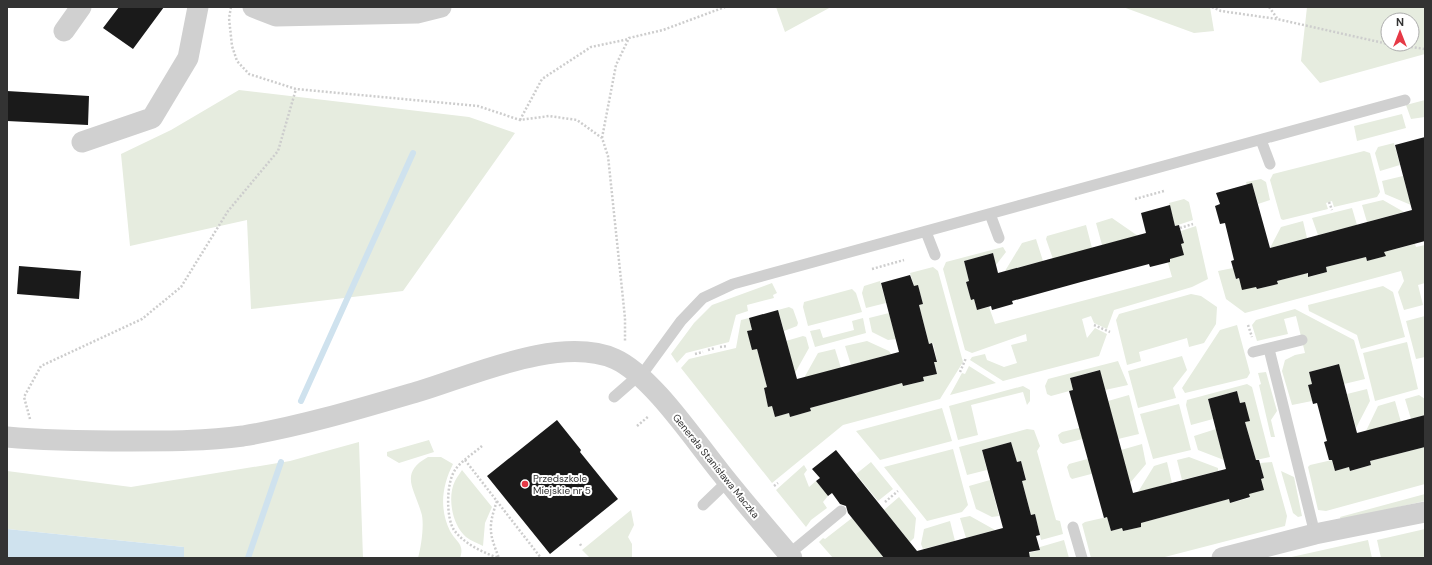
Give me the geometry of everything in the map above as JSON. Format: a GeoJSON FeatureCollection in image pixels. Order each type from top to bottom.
{"type":"FeatureCollection","features":[{"type":"Feature","properties":{"kind":"street"},"geometry":{"type":"LineString","coordinates":[[64,31],[81,7]]}},
{"type":"Feature","properties":{"kind":"street"},"geometry":{"type":"LineString","coordinates":[[82,142],[152,118],[188,58],[198,7]]}},
{"type":"Feature","properties":{"kind":"street"},"geometry":{"type":"LineString","coordinates":[[253,7],[276,16],[417,12],[441,7]]}},
{"type":"Feature","properties":{"kind":"street","name":"Generała Stanisława Maczka"},"geometry":{"type":"LineString","coordinates":[[7,437],[53,441],[180,441],[242,436],[310,422],[422,390],[492,366],[542,354],[589,353],[615,359],[639,375],[665,403],[791,556]]}},
{"type":"Feature","properties":{"kind":"street"},"geometry":{"type":"LineString","coordinates":[[1222,558],[1316,534],[1425,512]]}},
{"type":"Feature","properties":{"kind":"lane"},"geometry":{"type":"LineString","coordinates":[[614,396],[646,369],[681,322],[703,298],[733,284],[1405,100]]}},
{"type":"Feature","properties":{"kind":"lane"},"geometry":{"type":"LineString","coordinates":[[1261,140],[1270,164]]}},
{"type":"Feature","properties":{"kind":"lane"},"geometry":{"type":"LineString","coordinates":[[990,214],[999,238]]}},
{"type":"Feature","properties":{"kind":"lane"},"geometry":{"type":"LineString","coordinates":[[926,232],[935,255]]}},
{"type":"Feature","properties":{"kind":"lane"},"geometry":{"type":"LineString","coordinates":[[1253,352],[1302,340]]}},
{"type":"Feature","properties":{"kind":"lane"},"geometry":{"type":"LineString","coordinates":[[1269,349],[1316,534]]}},
{"type":"Feature","properties":{"kind":"lane"},"geometry":{"type":"LineString","coordinates":[[703,505],[728,481]]}},
{"type":"Feature","properties":{"kind":"lane"},"geometry":{"type":"LineString","coordinates":[[791,556],[841,511]]}},
{"type":"Feature","properties":{"kind":"lane"},"geometry":{"type":"LineString","coordinates":[[1072,527],[1082,558]]}},
{"type":"Feature","properties":{"kind":"path"},"geometry":{"type":"LineString","coordinates":[[231,7],[228,18],[232,46],[237,61],[249,74],[296,89],[478,106],[520,120],[549,116],[577,120],[602,138]]}},
{"type":"Feature","properties":{"kind":"path"},"geometry":{"type":"LineString","coordinates":[[520,120],[542,79],[591,46],[663,30],[725,7]]}},
{"type":"Feature","properties":{"kind":"path"},"geometry":{"type":"LineString","coordinates":[[1212,7],[1221,11],[1277,19],[1380,42]]}},
{"type":"Feature","properties":{"kind":"path"},"geometry":{"type":"LineString","coordinates":[[1269,7],[1277,19]]}},
{"type":"Feature","properties":{"kind":"path"},"geometry":{"type":"LineString","coordinates":[[625,343],[625,318],[608,156],[602,138],[616,65],[630,38]]}},
{"type":"Feature","properties":{"kind":"path"},"geometry":{"type":"LineString","coordinates":[[30,422],[24,396],[41,366],[142,319],[181,287],[228,211],[278,151],[296,89]]}},
{"type":"Feature","properties":{"kind":"path"},"geometry":{"type":"LineString","coordinates":[[1135,199],[1164,191]]}},
{"type":"Feature","properties":{"kind":"path"},"geometry":{"type":"LineString","coordinates":[[1329,202],[1332,210]]}},
{"type":"Feature","properties":{"kind":"path"},"geometry":{"type":"LineString","coordinates":[[1180,228],[1193,224]]}},
{"type":"Feature","properties":{"kind":"path"},"geometry":{"type":"LineString","coordinates":[[872,269],[904,260]]}},
{"type":"Feature","properties":{"kind":"path"},"geometry":{"type":"LineString","coordinates":[[1094,325],[1110,332]]}},
{"type":"Feature","properties":{"kind":"path"},"geometry":{"type":"LineString","coordinates":[[720,347],[727,346]]}},
{"type":"Feature","properties":{"kind":"path"},"geometry":{"type":"LineString","coordinates":[[708,350],[715,348]]}},
{"type":"Feature","properties":{"kind":"path"},"geometry":{"type":"LineString","coordinates":[[695,354],[703,352]]}},
{"type":"Feature","properties":{"kind":"path"},"geometry":{"type":"LineString","coordinates":[[960,372],[966,358]]}},
{"type":"Feature","properties":{"kind":"path"},"geometry":{"type":"LineString","coordinates":[[482,446],[454,470],[448,489],[448,508],[454,530],[484,553],[499,558]]}},
{"type":"Feature","properties":{"kind":"path"},"geometry":{"type":"LineString","coordinates":[[466,460],[541,558]]}},
{"type":"Feature","properties":{"kind":"path"},"geometry":{"type":"LineString","coordinates":[[774,486],[778,483]]}},
{"type":"Feature","properties":{"kind":"path"},"geometry":{"type":"LineString","coordinates":[[885,502],[898,491]]}},
{"type":"Feature","properties":{"kind":"path"},"geometry":{"type":"LineString","coordinates":[[497,501],[491,518],[490,527],[491,537],[499,558]]}},
{"type":"Feature","properties":{"kind":"shaded area"},"geometry":{"type":"Polygon","coordinates":[[[776,7],[831,7],[785,32],[776,7]]]}},
{"type":"Feature","properties":{"kind":"shaded area"},"geometry":{"type":"Polygon","coordinates":[[[1123,7],[1210,7],[1214,31],[1194,33],[1123,7]]]}},
{"type":"Feature","properties":{"kind":"shaded area"},"geometry":{"type":"Polygon","coordinates":[[[1307,7],[1425,7],[1425,54],[1320,83],[1301,61],[1307,7]]]}},
{"type":"Feature","properties":{"kind":"shaded area"},"geometry":{"type":"Polygon","coordinates":[[[239,90],[469,117],[515,133],[403,291],[251,309],[247,220],[130,246],[121,154],[171,130],[239,90]]]}},
{"type":"Feature","properties":{"kind":"shaded area"},"geometry":{"type":"Polygon","coordinates":[[[1425,100],[1425,117],[1411,119],[1406,105],[1425,100]]]}},
{"type":"Feature","properties":{"kind":"shaded area"},"geometry":{"type":"Polygon","coordinates":[[[1402,114],[1406,128],[1357,141],[1354,126],[1402,114]]]}},
{"type":"Feature","properties":{"kind":"shaded area"},"geometry":{"type":"Polygon","coordinates":[[[1394,143],[1400,165],[1380,171],[1375,153],[1378,147],[1394,143]]]}},
{"type":"Feature","properties":{"kind":"shaded area"},"geometry":{"type":"Polygon","coordinates":[[[1364,151],[1370,153],[1380,192],[1377,197],[1334,207],[1332,201],[1326,203],[1328,209],[1283,220],[1281,219],[1270,180],[1273,174],[1364,151]]]}},
{"type":"Feature","properties":{"kind":"shaded area"},"geometry":{"type":"Polygon","coordinates":[[[1403,176],[1411,205],[1385,194],[1382,181],[1403,176]]]}},
{"type":"Feature","properties":{"kind":"shaded area"},"geometry":{"type":"Polygon","coordinates":[[[1261,179],[1266,182],[1270,200],[1258,204],[1252,183],[1247,185],[1246,182],[1261,179]]]}},
{"type":"Feature","properties":{"kind":"shaded area"},"geometry":{"type":"Polygon","coordinates":[[[1184,199],[1189,202],[1193,220],[1175,226],[1169,203],[1184,199]]]}},
{"type":"Feature","properties":{"kind":"shaded area"},"geometry":{"type":"Polygon","coordinates":[[[1383,200],[1404,212],[1367,222],[1362,205],[1383,200]]]}},
{"type":"Feature","properties":{"kind":"shaded area"},"geometry":{"type":"Polygon","coordinates":[[[1352,208],[1357,225],[1318,235],[1312,218],[1352,208]]]}},
{"type":"Feature","properties":{"kind":"shaded area"},"geometry":{"type":"Polygon","coordinates":[[[1112,218],[1138,236],[1102,245],[1096,223],[1112,218]]]}},
{"type":"Feature","properties":{"kind":"shaded area"},"geometry":{"type":"Polygon","coordinates":[[[1303,221],[1307,238],[1270,248],[1281,227],[1303,221]]]}},
{"type":"Feature","properties":{"kind":"shaded area"},"geometry":{"type":"Polygon","coordinates":[[[1086,225],[1092,248],[1053,259],[1046,239],[1047,236],[1086,225]]]}},
{"type":"Feature","properties":{"kind":"shaded area"},"geometry":{"type":"Polygon","coordinates":[[[1196,226],[1208,279],[1192,287],[1114,310],[1107,329],[1094,323],[1091,316],[1082,319],[1087,338],[1095,328],[1107,334],[1099,356],[1003,381],[970,360],[972,357],[985,354],[987,360],[1004,367],[1017,363],[1011,345],[1027,341],[1026,334],[972,353],[965,350],[943,269],[946,262],[1003,247],[1006,252],[996,265],[993,253],[964,261],[969,281],[966,282],[971,299],[974,299],[977,310],[989,307],[995,324],[1172,277],[1168,263],[1184,242],[1181,231],[1196,226]]]}},
{"type":"Feature","properties":{"kind":"shaded area"},"geometry":{"type":"Polygon","coordinates":[[[1036,239],[1043,261],[1005,271],[1022,243],[1036,239]]]}},
{"type":"Feature","properties":{"kind":"shaded area"},"geometry":{"type":"Polygon","coordinates":[[[1415,244],[1416,247],[1425,245],[1425,283],[1418,285],[1423,305],[1404,310],[1398,292],[1404,281],[1401,271],[1245,313],[1226,299],[1218,271],[1233,268],[1236,279],[1239,278],[1257,289],[1278,284],[1277,281],[1307,273],[1309,277],[1327,272],[1326,267],[1366,257],[1367,261],[1385,256],[1384,252],[1415,244]]]}},
{"type":"Feature","properties":{"kind":"shaded area"},"geometry":{"type":"Polygon","coordinates":[[[933,267],[938,271],[963,362],[940,399],[843,425],[772,483],[681,368],[689,359],[736,348],[741,320],[749,318],[752,330],[747,331],[757,349],[767,387],[764,389],[768,406],[772,406],[775,417],[789,413],[790,417],[811,411],[810,408],[902,383],[903,386],[924,381],[923,377],[937,374],[934,362],[937,361],[933,343],[929,344],[919,305],[923,304],[918,286],[914,286],[910,273],[933,267]]]}},
{"type":"Feature","properties":{"kind":"shaded area"},"geometry":{"type":"Polygon","coordinates":[[[880,281],[886,303],[866,308],[862,293],[864,286],[880,281]]]}},
{"type":"Feature","properties":{"kind":"shaded area"},"geometry":{"type":"Polygon","coordinates":[[[772,283],[777,293],[773,295],[774,298],[747,305],[748,311],[736,315],[729,342],[686,353],[677,363],[671,354],[694,323],[712,305],[772,283]]]}},
{"type":"Feature","properties":{"kind":"shaded area"},"geometry":{"type":"Polygon","coordinates":[[[1383,286],[1393,292],[1405,337],[1361,349],[1357,335],[1309,311],[1308,305],[1383,286]]]}},
{"type":"Feature","properties":{"kind":"shaded area"},"geometry":{"type":"Polygon","coordinates":[[[852,289],[856,293],[862,312],[808,326],[803,307],[804,302],[852,289]]]}},
{"type":"Feature","properties":{"kind":"shaded area"},"geometry":{"type":"Polygon","coordinates":[[[1191,294],[1201,296],[1217,307],[1216,324],[1204,343],[1189,347],[1187,338],[1139,352],[1141,361],[1127,365],[1116,320],[1119,314],[1191,294]]]}},
{"type":"Feature","properties":{"kind":"shaded area"},"geometry":{"type":"Polygon","coordinates":[[[789,307],[793,309],[798,323],[797,326],[784,331],[778,310],[789,307]]]}},
{"type":"Feature","properties":{"kind":"shaded area"},"geometry":{"type":"Polygon","coordinates":[[[1295,309],[1354,340],[1365,379],[1344,384],[1338,364],[1309,372],[1312,384],[1308,385],[1312,401],[1292,405],[1282,371],[1285,360],[1295,355],[1305,353],[1296,316],[1284,319],[1288,334],[1257,341],[1252,325],[1256,320],[1295,309]]]}},
{"type":"Feature","properties":{"kind":"shaded area"},"geometry":{"type":"Polygon","coordinates":[[[889,313],[896,339],[888,340],[872,332],[869,318],[889,313]]]}},
{"type":"Feature","properties":{"kind":"shaded area"},"geometry":{"type":"Polygon","coordinates":[[[1425,316],[1425,357],[1416,359],[1406,321],[1425,316]]]}},
{"type":"Feature","properties":{"kind":"shaded area"},"geometry":{"type":"Polygon","coordinates":[[[863,318],[866,333],[815,347],[810,331],[820,329],[823,338],[854,330],[852,321],[863,318]]]}},
{"type":"Feature","properties":{"kind":"shaded area"},"geometry":{"type":"Polygon","coordinates":[[[1237,325],[1250,373],[1247,378],[1185,393],[1182,388],[1220,330],[1237,325]]]}},
{"type":"Feature","properties":{"kind":"shaded area"},"geometry":{"type":"Polygon","coordinates":[[[803,336],[806,337],[809,348],[795,373],[786,341],[803,336]]]}},
{"type":"Feature","properties":{"kind":"shaded area"},"geometry":{"type":"Polygon","coordinates":[[[867,341],[889,351],[891,354],[851,365],[845,346],[867,341]]]}},
{"type":"Feature","properties":{"kind":"shaded area"},"geometry":{"type":"Polygon","coordinates":[[[1407,342],[1418,389],[1375,401],[1363,353],[1407,342]]]}},
{"type":"Feature","properties":{"kind":"shaded area"},"geometry":{"type":"Polygon","coordinates":[[[835,349],[841,368],[804,378],[818,353],[835,349]]]}},
{"type":"Feature","properties":{"kind":"shaded area"},"geometry":{"type":"Polygon","coordinates":[[[1182,356],[1187,370],[1173,388],[1176,398],[1138,408],[1128,371],[1182,356]]]}},
{"type":"Feature","properties":{"kind":"shaded area"},"geometry":{"type":"Polygon","coordinates":[[[1118,361],[1128,385],[1105,390],[1099,370],[1070,378],[1073,390],[1051,396],[1047,394],[1045,386],[1048,379],[1118,361]]]}},
{"type":"Feature","properties":{"kind":"shaded area"},"geometry":{"type":"Polygon","coordinates":[[[969,366],[996,383],[950,395],[962,373],[965,374],[969,366]]]}},
{"type":"Feature","properties":{"kind":"shaded area"},"geometry":{"type":"Polygon","coordinates":[[[1266,372],[1277,411],[1271,420],[1275,437],[1271,437],[1259,385],[1261,384],[1258,373],[1266,372]]]}},
{"type":"Feature","properties":{"kind":"shaded area"},"geometry":{"type":"Polygon","coordinates":[[[1247,384],[1252,387],[1270,457],[1256,460],[1245,422],[1245,402],[1240,403],[1237,391],[1208,399],[1213,419],[1191,425],[1186,405],[1187,400],[1247,384]]]}},
{"type":"Feature","properties":{"kind":"shaded area"},"geometry":{"type":"Polygon","coordinates":[[[1023,386],[1030,390],[1030,401],[1027,405],[1023,392],[971,405],[978,435],[958,440],[949,406],[1023,386]]]}},
{"type":"Feature","properties":{"kind":"shaded area"},"geometry":{"type":"Polygon","coordinates":[[[1367,389],[1370,401],[1356,428],[1347,394],[1367,389]]]}},
{"type":"Feature","properties":{"kind":"shaded area"},"geometry":{"type":"Polygon","coordinates":[[[1129,395],[1139,434],[1118,439],[1108,401],[1129,395]]]}},
{"type":"Feature","properties":{"kind":"shaded area"},"geometry":{"type":"Polygon","coordinates":[[[1419,395],[1425,399],[1425,415],[1411,419],[1405,399],[1419,395]]]}},
{"type":"Feature","properties":{"kind":"shaded area"},"geometry":{"type":"Polygon","coordinates":[[[1395,401],[1401,422],[1366,431],[1378,406],[1395,401]]]}},
{"type":"Feature","properties":{"kind":"shaded area"},"geometry":{"type":"Polygon","coordinates":[[[1179,404],[1191,450],[1153,459],[1140,414],[1179,404]]]}},
{"type":"Feature","properties":{"kind":"shaded area"},"geometry":{"type":"Polygon","coordinates":[[[942,408],[952,441],[880,460],[856,431],[942,408]]]}},
{"type":"Feature","properties":{"kind":"shaded area"},"geometry":{"type":"Polygon","coordinates":[[[1083,427],[1086,438],[1063,444],[1060,442],[1058,435],[1062,432],[1083,427]]]}},
{"type":"Feature","properties":{"kind":"shaded area"},"geometry":{"type":"Polygon","coordinates":[[[1027,429],[1034,430],[1040,446],[1037,451],[1056,520],[1060,521],[1063,534],[1041,540],[1035,514],[1031,515],[1022,481],[1026,479],[1021,461],[1017,462],[1011,442],[982,450],[987,470],[967,475],[959,447],[1027,429]]]}},
{"type":"Feature","properties":{"kind":"shaded area"},"geometry":{"type":"Polygon","coordinates":[[[1216,429],[1224,460],[1198,450],[1194,436],[1216,429]]]}},
{"type":"Feature","properties":{"kind":"shaded area"},"geometry":{"type":"Polygon","coordinates":[[[429,440],[434,452],[399,463],[387,456],[387,452],[429,440]]]}},
{"type":"Feature","properties":{"kind":"shaded area"},"geometry":{"type":"Polygon","coordinates":[[[359,442],[363,558],[184,558],[184,547],[7,529],[7,471],[131,487],[290,461],[359,442]]]}},
{"type":"Feature","properties":{"kind":"shaded area"},"geometry":{"type":"Polygon","coordinates":[[[1142,444],[1146,464],[1130,483],[1121,450],[1142,444]]]}},
{"type":"Feature","properties":{"kind":"shaded area"},"geometry":{"type":"Polygon","coordinates":[[[1425,447],[1425,484],[1326,511],[1318,510],[1308,467],[1310,465],[1332,460],[1335,471],[1349,467],[1351,471],[1371,465],[1370,461],[1425,447]]]}},
{"type":"Feature","properties":{"kind":"shaded area"},"geometry":{"type":"Polygon","coordinates":[[[953,449],[968,505],[962,512],[927,521],[884,467],[953,449]]]}},
{"type":"Feature","properties":{"kind":"shaded area"},"geometry":{"type":"Polygon","coordinates":[[[428,457],[441,457],[453,464],[444,489],[443,505],[444,514],[450,531],[461,546],[460,558],[418,558],[423,522],[412,488],[411,475],[419,463],[428,457]]]}},
{"type":"Feature","properties":{"kind":"shaded area"},"geometry":{"type":"Polygon","coordinates":[[[1189,457],[1218,468],[1218,471],[1182,480],[1177,460],[1189,457]]]}},
{"type":"Feature","properties":{"kind":"shaded area"},"geometry":{"type":"Polygon","coordinates":[[[1091,458],[1095,473],[1072,479],[1070,477],[1067,467],[1069,464],[1091,458]]]}},
{"type":"Feature","properties":{"kind":"shaded area"},"geometry":{"type":"Polygon","coordinates":[[[871,462],[893,489],[878,501],[856,474],[871,462]]]}},
{"type":"Feature","properties":{"kind":"shaded area"},"geometry":{"type":"Polygon","coordinates":[[[1167,462],[1172,483],[1138,492],[1154,466],[1167,462]]]}},
{"type":"Feature","properties":{"kind":"shaded area"},"geometry":{"type":"Polygon","coordinates":[[[1272,462],[1287,516],[1285,526],[1161,558],[1091,558],[1082,524],[1085,522],[1107,517],[1111,531],[1122,528],[1123,531],[1141,527],[1141,523],[1229,499],[1230,503],[1250,498],[1249,494],[1261,479],[1264,478],[1260,463],[1272,462]]]}},
{"type":"Feature","properties":{"kind":"shaded area"},"geometry":{"type":"Polygon","coordinates":[[[804,465],[807,470],[804,474],[809,487],[816,481],[828,496],[823,502],[827,508],[811,520],[806,527],[776,490],[804,465]]]}},
{"type":"Feature","properties":{"kind":"shaded area"},"geometry":{"type":"Polygon","coordinates":[[[462,470],[492,507],[485,523],[483,546],[466,537],[461,532],[454,518],[451,495],[455,481],[462,470]]]}},
{"type":"Feature","properties":{"kind":"shaded area"},"geometry":{"type":"Polygon","coordinates":[[[1281,471],[1294,477],[1302,516],[1298,517],[1293,513],[1281,471]]]}},
{"type":"Feature","properties":{"kind":"shaded area"},"geometry":{"type":"Polygon","coordinates":[[[990,480],[999,516],[992,517],[976,509],[969,486],[990,480]]]}},
{"type":"Feature","properties":{"kind":"shaded area"},"geometry":{"type":"Polygon","coordinates":[[[1425,494],[1425,501],[1341,520],[1340,517],[1425,494]]]}},
{"type":"Feature","properties":{"kind":"shaded area"},"geometry":{"type":"Polygon","coordinates":[[[899,497],[916,518],[914,538],[910,542],[884,510],[899,497]]]}},
{"type":"Feature","properties":{"kind":"shaded area"},"geometry":{"type":"Polygon","coordinates":[[[631,510],[634,525],[628,537],[632,544],[632,558],[590,558],[582,550],[631,510]]]}},
{"type":"Feature","properties":{"kind":"shaded area"},"geometry":{"type":"Polygon","coordinates":[[[970,516],[995,530],[966,538],[960,518],[970,516]]]}},
{"type":"Feature","properties":{"kind":"shaded area"},"geometry":{"type":"Polygon","coordinates":[[[852,518],[884,558],[833,558],[819,542],[852,518]]]}},
{"type":"Feature","properties":{"kind":"shaded area"},"geometry":{"type":"Polygon","coordinates":[[[950,521],[955,541],[923,549],[921,544],[924,529],[950,521]]]}},
{"type":"Feature","properties":{"kind":"shaded area"},"geometry":{"type":"Polygon","coordinates":[[[1425,529],[1425,558],[1381,558],[1377,540],[1425,529]]]}},
{"type":"Feature","properties":{"kind":"shaded area"},"geometry":{"type":"Polygon","coordinates":[[[1064,540],[1069,558],[1024,558],[1030,556],[1029,553],[1040,550],[1040,547],[1064,540]]]}},
{"type":"Feature","properties":{"kind":"shaded area"},"geometry":{"type":"Polygon","coordinates":[[[1368,540],[1372,558],[1287,558],[1368,540]]]}},
{"type":"Feature","properties":{"kind":"water"},"geometry":{"type":"Polygon","coordinates":[[[7,529],[184,547],[184,558],[7,558],[7,529]]]}},
{"type":"Feature","properties":{"kind":"building"},"geometry":{"type":"Polygon","coordinates":[[[119,7],[164,7],[133,49],[103,28],[119,7]]]}},
{"type":"Feature","properties":{"kind":"building"},"geometry":{"type":"Polygon","coordinates":[[[7,91],[89,96],[88,125],[7,121],[7,91]]]}},
{"type":"Feature","properties":{"kind":"building"},"geometry":{"type":"Polygon","coordinates":[[[1425,137],[1425,241],[1384,252],[1386,256],[1367,261],[1366,257],[1326,267],[1327,272],[1308,277],[1308,273],[1277,281],[1278,284],[1257,289],[1256,287],[1242,290],[1239,278],[1236,279],[1231,261],[1234,260],[1225,223],[1220,224],[1215,206],[1220,204],[1216,193],[1252,183],[1270,248],[1412,210],[1395,145],[1425,137]]]}},
{"type":"Feature","properties":{"kind":"building"},"geometry":{"type":"Polygon","coordinates":[[[1170,205],[1175,226],[1179,225],[1184,243],[1181,244],[1184,255],[1170,259],[1170,262],[1150,267],[1149,264],[1081,282],[1012,301],[1013,304],[992,310],[991,306],[977,310],[974,299],[971,300],[966,282],[969,281],[964,261],[993,253],[998,273],[1146,233],[1141,213],[1170,205]]]}},
{"type":"Feature","properties":{"kind":"building"},"geometry":{"type":"Polygon","coordinates":[[[19,266],[81,271],[79,299],[17,294],[19,266]]]}},
{"type":"Feature","properties":{"kind":"building"},"geometry":{"type":"Polygon","coordinates":[[[910,275],[914,286],[918,285],[923,304],[919,305],[929,344],[932,343],[937,362],[934,362],[937,374],[923,377],[924,381],[903,386],[902,383],[810,408],[811,411],[790,417],[789,413],[775,417],[772,406],[768,407],[764,388],[767,387],[757,349],[752,350],[747,331],[752,330],[749,318],[778,310],[797,379],[899,352],[881,283],[910,275]]]}},
{"type":"Feature","properties":{"kind":"building"},"geometry":{"type":"Polygon","coordinates":[[[1339,364],[1357,433],[1425,415],[1425,447],[1370,461],[1371,465],[1350,471],[1349,467],[1335,471],[1332,460],[1329,460],[1324,442],[1327,441],[1317,403],[1313,404],[1308,385],[1312,384],[1309,372],[1339,364]]]}},
{"type":"Feature","properties":{"kind":"building"},"geometry":{"type":"Polygon","coordinates":[[[1100,370],[1133,493],[1226,469],[1208,399],[1237,391],[1240,403],[1245,402],[1250,421],[1245,422],[1256,460],[1259,460],[1264,478],[1261,479],[1264,490],[1249,494],[1250,497],[1230,503],[1229,499],[1141,523],[1141,527],[1123,531],[1122,528],[1111,531],[1107,517],[1104,518],[1069,391],[1073,390],[1070,378],[1100,370]]]}},
{"type":"Feature","properties":{"kind":"building","name":"Przedszkole Miejskie nr 5"},"geometry":{"type":"Polygon","coordinates":[[[557,420],[581,450],[580,452],[618,499],[550,554],[487,476],[557,420]]]}},
{"type":"Feature","properties":{"kind":"building"},"geometry":{"type":"Polygon","coordinates":[[[1011,442],[1017,462],[1021,461],[1026,480],[1022,481],[1031,515],[1035,514],[1040,535],[1036,536],[1040,550],[1029,552],[1030,558],[884,558],[848,513],[846,506],[840,504],[832,493],[828,496],[816,481],[820,478],[812,469],[836,450],[917,551],[1003,528],[982,450],[1011,442]]]}},
{"type":"Feature","properties":{"kind":"waterway"},"geometry":{"type":"LineString","coordinates":[[301,401],[413,153]]}},
{"type":"Feature","properties":{"kind":"waterway"},"geometry":{"type":"LineString","coordinates":[[248,558],[281,462]]}},
{"type":"Feature","properties":{"kind":"place","name":"Przedszkole Miejskie nr 5"},"geometry":{"type":"Point","coordinates":[525,484]}}]}
